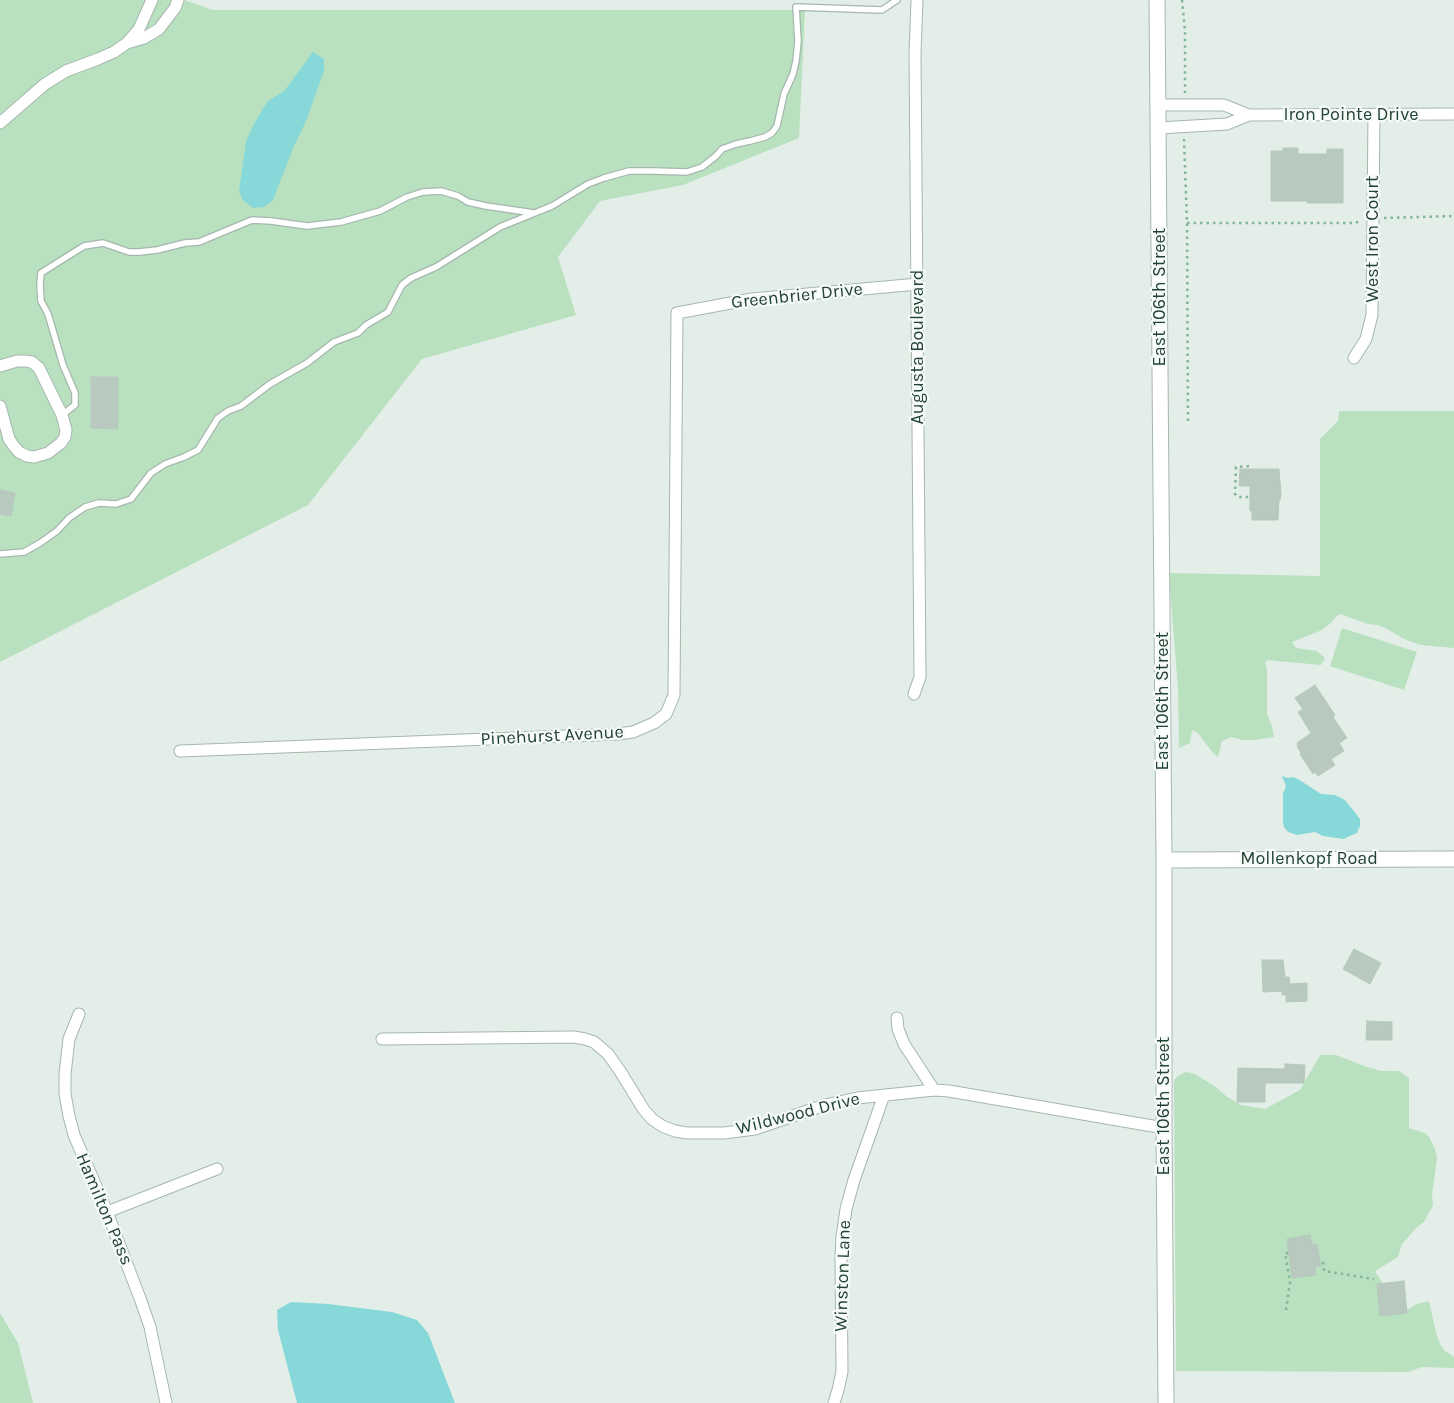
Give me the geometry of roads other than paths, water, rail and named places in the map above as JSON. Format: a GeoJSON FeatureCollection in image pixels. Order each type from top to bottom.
{"type":"FeatureCollection","features":[{"type":"Feature","properties":{"kind":"street"},"geometry":{"type":"LineString","coordinates":[[0,123],[45,84],[59,75],[114,52],[127,43],[139,29],[152,0]]}},
{"type":"Feature","properties":{"kind":"street"},"geometry":{"type":"LineString","coordinates":[[127,43],[144,38],[159,29],[175,8],[178,0]]}},
{"type":"Feature","properties":{"kind":"street","name":"Augusta Boulevard"},"geometry":{"type":"LineString","coordinates":[[914,694],[920,677],[916,0]]}},
{"type":"Feature","properties":{"kind":"street","name":"East 106th Street"},"geometry":{"type":"LineString","coordinates":[[1157,0],[1166,1403]]}},
{"type":"Feature","properties":{"kind":"street","name":"Iron Pointe Drive"},"geometry":{"type":"LineString","coordinates":[[1159,105],[1224,105],[1248,115],[1454,114]]}},
{"type":"Feature","properties":{"kind":"street","name":"Iron Pointe Drive"},"geometry":{"type":"LineString","coordinates":[[1159,128],[1227,124],[1248,115]]}},
{"type":"Feature","properties":{"kind":"street","name":"West Iron Court"},"geometry":{"type":"LineString","coordinates":[[1354,358],[1366,339],[1372,315],[1374,115]]}},
{"type":"Feature","properties":{"kind":"street","name":"Greenbrier Drive"},"geometry":{"type":"LineString","coordinates":[[677,313],[752,298],[918,284]]}},
{"type":"Feature","properties":{"kind":"street","name":"Pinehurst Avenue"},"geometry":{"type":"LineString","coordinates":[[180,752],[618,734],[644,729],[666,714],[674,695],[677,313]]}},
{"type":"Feature","properties":{"kind":"street"},"geometry":{"type":"LineString","coordinates":[[0,366],[17,361],[32,362],[39,368],[62,415],[66,430],[65,437],[55,450],[41,456],[27,456],[19,452],[12,445],[0,406]]}},
{"type":"Feature","properties":{"kind":"street","name":"Mollenkopf Road"},"geometry":{"type":"LineString","coordinates":[[1164,860],[1454,859]]}},
{"type":"Feature","properties":{"kind":"street","name":"Hamilton Pass"},"geometry":{"type":"LineString","coordinates":[[79,1014],[69,1040],[64,1074],[74,1135],[107,1212],[150,1327],[166,1403]]}},
{"type":"Feature","properties":{"kind":"street"},"geometry":{"type":"LineString","coordinates":[[897,1018],[898,1028],[904,1044],[934,1090]]}},
{"type":"Feature","properties":{"kind":"street","name":"Wildwood Drive"},"geometry":{"type":"LineString","coordinates":[[382,1039],[585,1039],[594,1042],[608,1054],[644,1110],[652,1119],[662,1126],[687,1134],[755,1128],[825,1105],[858,1098],[934,1090],[1164,1128]]}},
{"type":"Feature","properties":{"kind":"street","name":"Winston Lane"},"geometry":{"type":"LineString","coordinates":[[834,1403],[842,1372],[841,1256],[846,1209],[854,1180],[884,1095]]}},
{"type":"Feature","properties":{"kind":"street"},"geometry":{"type":"LineString","coordinates":[[107,1212],[217,1169]]}},
{"type":"Feature","properties":{"kind":"lane"},"geometry":{"type":"LineString","coordinates":[[0,554],[24,552],[57,531],[69,518],[85,507],[99,503],[116,504],[131,499],[152,473],[166,464],[198,450],[218,418],[228,411],[241,406],[270,384],[307,363],[334,342],[358,334],[366,324],[388,312],[402,285],[436,267],[500,227],[552,206],[588,184],[604,178],[629,172],[653,170],[687,172],[702,167],[722,149],[765,137],[778,126],[784,94],[793,74],[798,42],[796,7],[882,10],[897,0]]}},
{"type":"Feature","properties":{"kind":"lane"},"geometry":{"type":"LineString","coordinates":[[62,415],[75,405],[75,393],[63,365],[48,314],[42,301],[40,273],[84,246],[102,243],[129,252],[139,252],[199,242],[252,220],[307,226],[341,222],[380,211],[407,196],[424,192],[441,191],[458,196],[468,202],[536,213]]}},
{"type":"Feature","properties":{"kind":"water"},"geometry":{"type":"Polygon","coordinates":[[[313,52],[324,59],[324,71],[306,121],[293,148],[273,200],[264,207],[253,208],[243,200],[239,191],[246,141],[267,102],[285,90],[313,52]]]}},
{"type":"Feature","properties":{"kind":"water"},"geometry":{"type":"Polygon","coordinates":[[[1282,776],[1298,779],[1321,794],[1335,795],[1345,800],[1360,819],[1357,833],[1343,839],[1323,836],[1315,832],[1297,835],[1288,832],[1283,822],[1283,794],[1286,786],[1282,776]]]}},
{"type":"Feature","properties":{"kind":"water"},"geometry":{"type":"Polygon","coordinates":[[[291,1302],[328,1304],[392,1312],[417,1320],[428,1333],[455,1403],[297,1403],[278,1330],[277,1310],[291,1302]]]}}]}
